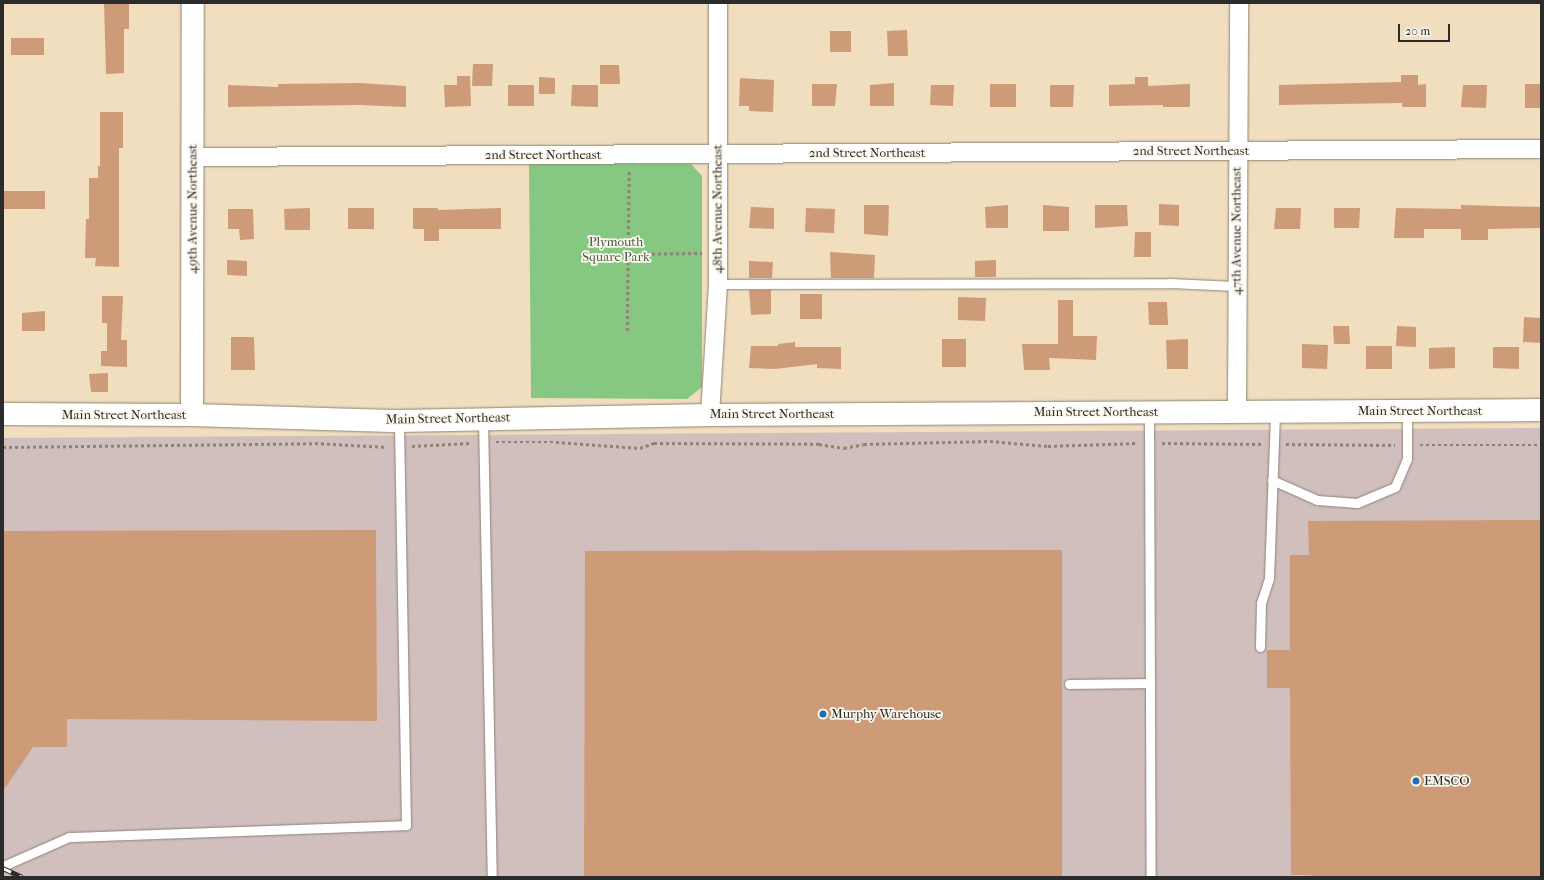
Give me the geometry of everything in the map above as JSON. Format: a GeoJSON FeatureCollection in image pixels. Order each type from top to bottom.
{"type":"FeatureCollection","features":[{"type":"Feature","properties":{"kind":"street","name":"49th Avenue Northeast"},"geometry":{"type":"LineString","coordinates":[[192,415],[194,157],[193,3]]}},
{"type":"Feature","properties":{"kind":"street","name":"48th Avenue Northeast"},"geometry":{"type":"LineString","coordinates":[[710,414],[718,284],[718,3]]}},
{"type":"Feature","properties":{"kind":"street","name":"47th Avenue Northeast"},"geometry":{"type":"LineString","coordinates":[[1237,411],[1237,151],[1239,3]]}},
{"type":"Feature","properties":{"kind":"street","name":"2nd Street Northeast"},"geometry":{"type":"LineString","coordinates":[[194,157],[1541,149]]}},
{"type":"Feature","properties":{"kind":"street","name":"Main Street Northeast"},"geometry":{"type":"LineString","coordinates":[[3,414],[192,415],[399,421],[710,414],[1541,410]]}},
{"type":"Feature","properties":{"kind":"lane"},"geometry":{"type":"LineString","coordinates":[[718,284],[1170,283],[1237,286]]}},
{"type":"Feature","properties":{"kind":"lane"},"geometry":{"type":"LineString","coordinates":[[1260,647],[1261,603],[1270,578],[1272,444],[1275,411]]}},
{"type":"Feature","properties":{"kind":"lane"},"geometry":{"type":"LineString","coordinates":[[1272,480],[1317,500],[1357,503],[1395,487],[1407,459],[1407,411]]}},
{"type":"Feature","properties":{"kind":"lane"},"geometry":{"type":"LineString","coordinates":[[1149,412],[1151,877]]}},
{"type":"Feature","properties":{"kind":"lane"},"geometry":{"type":"LineString","coordinates":[[483,419],[492,877]]}},
{"type":"Feature","properties":{"kind":"lane"},"geometry":{"type":"LineString","coordinates":[[3,866],[69,837],[406,824],[399,421]]}},
{"type":"Feature","properties":{"kind":"lane"},"geometry":{"type":"LineString","coordinates":[[1069,684],[1150,683]]}},
{"type":"Feature","properties":{"kind":"path"},"geometry":{"type":"LineString","coordinates":[[627,330],[629,154]]}},
{"type":"Feature","properties":{"kind":"path"},"geometry":{"type":"LineString","coordinates":[[628,254],[702,253]]}},
{"type":"Feature","properties":{"kind":"path"},"geometry":{"type":"LineString","coordinates":[[3,447],[315,443],[400,447],[484,442],[534,441],[640,448],[654,443],[818,444],[844,448],[864,444],[982,441],[1048,446],[1149,443],[1541,445]]}},
{"type":"Feature","properties":{"kind":"shaded area"},"geometry":{"type":"Polygon","coordinates":[[[1541,428],[1541,877],[3,877],[3,438],[1541,428]]]}},
{"type":"Feature","properties":{"kind":"green space","name":"Plymouth Square Park"},"geometry":{"type":"Polygon","coordinates":[[[529,164],[691,164],[702,176],[702,387],[687,399],[531,398],[529,164]]]}},
{"type":"Feature","properties":{"kind":"building"},"geometry":{"type":"Polygon","coordinates":[[[104,3],[129,3],[129,29],[124,29],[124,73],[106,74],[104,3]]]}},
{"type":"Feature","properties":{"kind":"building"},"geometry":{"type":"Polygon","coordinates":[[[907,30],[908,56],[888,56],[887,31],[907,30]]]}},
{"type":"Feature","properties":{"kind":"building"},"geometry":{"type":"Polygon","coordinates":[[[830,31],[851,31],[851,52],[830,52],[830,31]]]}},
{"type":"Feature","properties":{"kind":"building"},"geometry":{"type":"Polygon","coordinates":[[[11,38],[44,38],[44,55],[11,55],[11,38]]]}},
{"type":"Feature","properties":{"kind":"building"},"geometry":{"type":"Polygon","coordinates":[[[473,64],[493,64],[492,86],[472,86],[473,64]]]}},
{"type":"Feature","properties":{"kind":"building"},"geometry":{"type":"Polygon","coordinates":[[[600,65],[619,65],[620,84],[600,84],[600,65]]]}},
{"type":"Feature","properties":{"kind":"building"},"geometry":{"type":"Polygon","coordinates":[[[1401,75],[1418,75],[1418,85],[1426,84],[1426,107],[1402,107],[1402,103],[1279,105],[1279,85],[1401,82],[1401,75]]]}},
{"type":"Feature","properties":{"kind":"building"},"geometry":{"type":"Polygon","coordinates":[[[457,76],[470,76],[471,106],[445,107],[444,85],[457,85],[457,76]]]}},
{"type":"Feature","properties":{"kind":"building"},"geometry":{"type":"Polygon","coordinates":[[[539,77],[555,78],[555,94],[539,94],[539,77]]]}},
{"type":"Feature","properties":{"kind":"building"},"geometry":{"type":"Polygon","coordinates":[[[1135,77],[1148,77],[1148,86],[1190,84],[1190,107],[1163,107],[1163,105],[1109,106],[1109,85],[1135,84],[1135,77]]]}},
{"type":"Feature","properties":{"kind":"building"},"geometry":{"type":"Polygon","coordinates":[[[740,78],[774,80],[773,112],[749,111],[749,106],[739,106],[740,78]]]}},
{"type":"Feature","properties":{"kind":"building"},"geometry":{"type":"Polygon","coordinates":[[[360,83],[406,86],[406,107],[360,105],[228,107],[228,85],[278,87],[278,84],[360,83]]]}},
{"type":"Feature","properties":{"kind":"building"},"geometry":{"type":"Polygon","coordinates":[[[894,83],[894,106],[870,106],[870,85],[894,83]]]}},
{"type":"Feature","properties":{"kind":"building"},"geometry":{"type":"Polygon","coordinates":[[[812,84],[837,84],[835,106],[812,106],[812,84]]]}},
{"type":"Feature","properties":{"kind":"building"},"geometry":{"type":"Polygon","coordinates":[[[990,84],[1016,84],[1016,107],[990,107],[990,84]]]}},
{"type":"Feature","properties":{"kind":"building"},"geometry":{"type":"Polygon","coordinates":[[[1525,84],[1541,84],[1541,108],[1525,108],[1525,84]]]}},
{"type":"Feature","properties":{"kind":"building"},"geometry":{"type":"Polygon","coordinates":[[[508,85],[534,85],[534,106],[508,106],[508,85]]]}},
{"type":"Feature","properties":{"kind":"building"},"geometry":{"type":"Polygon","coordinates":[[[572,85],[598,85],[598,107],[571,106],[572,85]]]}},
{"type":"Feature","properties":{"kind":"building"},"geometry":{"type":"Polygon","coordinates":[[[931,85],[954,85],[953,106],[930,105],[931,85]]]}},
{"type":"Feature","properties":{"kind":"building"},"geometry":{"type":"Polygon","coordinates":[[[1050,85],[1074,85],[1073,107],[1050,107],[1050,85]]]}},
{"type":"Feature","properties":{"kind":"building"},"geometry":{"type":"Polygon","coordinates":[[[1463,85],[1487,85],[1486,108],[1461,107],[1463,85]]]}},
{"type":"Feature","properties":{"kind":"building"},"geometry":{"type":"Polygon","coordinates":[[[100,112],[123,112],[123,148],[119,148],[119,267],[95,266],[96,258],[85,258],[86,219],[89,219],[89,178],[98,178],[98,166],[100,166],[100,112]]]}},
{"type":"Feature","properties":{"kind":"building"},"geometry":{"type":"Polygon","coordinates":[[[3,191],[45,191],[45,209],[3,209],[3,191]]]}},
{"type":"Feature","properties":{"kind":"building"},"geometry":{"type":"Polygon","coordinates":[[[1159,204],[1179,205],[1179,226],[1159,225],[1159,204]]]}},
{"type":"Feature","properties":{"kind":"building"},"geometry":{"type":"Polygon","coordinates":[[[864,205],[889,205],[888,236],[864,234],[864,205]]]}},
{"type":"Feature","properties":{"kind":"building"},"geometry":{"type":"Polygon","coordinates":[[[1008,205],[1008,228],[986,228],[985,207],[1008,205]]]}},
{"type":"Feature","properties":{"kind":"building"},"geometry":{"type":"Polygon","coordinates":[[[1043,205],[1069,207],[1069,231],[1043,231],[1043,205]]]}},
{"type":"Feature","properties":{"kind":"building"},"geometry":{"type":"Polygon","coordinates":[[[1095,205],[1127,205],[1128,226],[1095,228],[1095,205]]]}},
{"type":"Feature","properties":{"kind":"building"},"geometry":{"type":"Polygon","coordinates":[[[1461,205],[1541,207],[1541,228],[1488,229],[1488,240],[1461,240],[1461,229],[1424,229],[1424,238],[1394,238],[1396,208],[1461,209],[1461,205]]]}},
{"type":"Feature","properties":{"kind":"building"},"geometry":{"type":"Polygon","coordinates":[[[751,207],[774,208],[774,229],[749,228],[751,207]]]}},
{"type":"Feature","properties":{"kind":"building"},"geometry":{"type":"Polygon","coordinates":[[[310,208],[310,230],[285,230],[284,209],[310,208]]]}},
{"type":"Feature","properties":{"kind":"building"},"geometry":{"type":"Polygon","coordinates":[[[348,208],[374,208],[374,229],[348,229],[348,208]]]}},
{"type":"Feature","properties":{"kind":"building"},"geometry":{"type":"Polygon","coordinates":[[[413,208],[438,208],[438,210],[501,208],[501,229],[439,229],[439,241],[424,241],[424,229],[413,229],[413,208]]]}},
{"type":"Feature","properties":{"kind":"building"},"geometry":{"type":"Polygon","coordinates":[[[806,208],[835,209],[834,233],[805,232],[806,208]]]}},
{"type":"Feature","properties":{"kind":"building"},"geometry":{"type":"Polygon","coordinates":[[[1276,208],[1301,208],[1300,229],[1274,229],[1276,208]]]}},
{"type":"Feature","properties":{"kind":"building"},"geometry":{"type":"Polygon","coordinates":[[[1334,208],[1360,208],[1359,228],[1334,228],[1334,208]]]}},
{"type":"Feature","properties":{"kind":"building"},"geometry":{"type":"Polygon","coordinates":[[[228,209],[253,209],[254,239],[240,240],[239,229],[228,229],[228,209]]]}},
{"type":"Feature","properties":{"kind":"building"},"geometry":{"type":"Polygon","coordinates":[[[1135,232],[1151,232],[1151,257],[1134,257],[1135,232]]]}},
{"type":"Feature","properties":{"kind":"building"},"geometry":{"type":"Polygon","coordinates":[[[830,252],[875,255],[874,278],[831,278],[830,252]]]}},
{"type":"Feature","properties":{"kind":"building"},"geometry":{"type":"Polygon","coordinates":[[[227,260],[247,261],[247,276],[227,275],[227,260]]]}},
{"type":"Feature","properties":{"kind":"building"},"geometry":{"type":"Polygon","coordinates":[[[996,260],[996,277],[975,277],[975,261],[996,260]]]}},
{"type":"Feature","properties":{"kind":"building"},"geometry":{"type":"Polygon","coordinates":[[[749,261],[773,262],[772,278],[749,278],[749,261]]]}},
{"type":"Feature","properties":{"kind":"building"},"geometry":{"type":"Polygon","coordinates":[[[749,290],[771,290],[771,314],[751,315],[749,290]]]}},
{"type":"Feature","properties":{"kind":"building"},"geometry":{"type":"Polygon","coordinates":[[[800,294],[822,294],[822,319],[800,319],[800,294]]]}},
{"type":"Feature","properties":{"kind":"building"},"geometry":{"type":"Polygon","coordinates":[[[102,296],[123,296],[121,340],[127,340],[127,367],[101,366],[101,351],[107,351],[107,323],[102,323],[102,296]]]}},
{"type":"Feature","properties":{"kind":"building"},"geometry":{"type":"Polygon","coordinates":[[[958,297],[986,298],[985,321],[958,320],[958,297]]]}},
{"type":"Feature","properties":{"kind":"building"},"geometry":{"type":"Polygon","coordinates":[[[1058,300],[1073,300],[1073,336],[1097,336],[1096,360],[1049,358],[1050,370],[1024,370],[1022,344],[1058,344],[1058,300]]]}},
{"type":"Feature","properties":{"kind":"building"},"geometry":{"type":"Polygon","coordinates":[[[1148,302],[1167,302],[1168,325],[1149,325],[1148,302]]]}},
{"type":"Feature","properties":{"kind":"building"},"geometry":{"type":"Polygon","coordinates":[[[45,311],[45,331],[22,331],[22,313],[45,311]]]}},
{"type":"Feature","properties":{"kind":"building"},"geometry":{"type":"Polygon","coordinates":[[[1524,317],[1541,318],[1541,343],[1523,342],[1524,317]]]}},
{"type":"Feature","properties":{"kind":"building"},"geometry":{"type":"Polygon","coordinates":[[[1333,326],[1349,326],[1350,344],[1334,344],[1333,326]]]}},
{"type":"Feature","properties":{"kind":"building"},"geometry":{"type":"Polygon","coordinates":[[[1397,326],[1416,327],[1416,347],[1396,346],[1397,326]]]}},
{"type":"Feature","properties":{"kind":"building"},"geometry":{"type":"Polygon","coordinates":[[[231,337],[254,337],[255,370],[231,370],[231,337]]]}},
{"type":"Feature","properties":{"kind":"building"},"geometry":{"type":"Polygon","coordinates":[[[942,339],[966,339],[966,367],[942,367],[942,339]]]}},
{"type":"Feature","properties":{"kind":"building"},"geometry":{"type":"Polygon","coordinates":[[[1188,339],[1188,369],[1167,369],[1166,340],[1188,339]]]}},
{"type":"Feature","properties":{"kind":"building"},"geometry":{"type":"Polygon","coordinates":[[[795,342],[795,347],[841,347],[841,369],[817,368],[817,364],[775,369],[749,368],[751,346],[778,346],[778,344],[795,342]]]}},
{"type":"Feature","properties":{"kind":"building"},"geometry":{"type":"Polygon","coordinates":[[[1302,344],[1328,345],[1327,369],[1302,368],[1302,344]]]}},
{"type":"Feature","properties":{"kind":"building"},"geometry":{"type":"Polygon","coordinates":[[[1366,346],[1392,346],[1392,369],[1366,369],[1366,346]]]}},
{"type":"Feature","properties":{"kind":"building"},"geometry":{"type":"Polygon","coordinates":[[[1455,347],[1455,368],[1429,369],[1429,348],[1455,347]]]}},
{"type":"Feature","properties":{"kind":"building"},"geometry":{"type":"Polygon","coordinates":[[[1493,347],[1519,347],[1519,369],[1493,368],[1493,347]]]}},
{"type":"Feature","properties":{"kind":"building"},"geometry":{"type":"Polygon","coordinates":[[[108,373],[108,392],[91,392],[89,374],[108,373]]]}},
{"type":"Feature","properties":{"kind":"building","name":"EMSCO"},"geometry":{"type":"Polygon","coordinates":[[[1541,520],[1541,877],[1311,877],[1311,875],[1291,875],[1290,688],[1267,688],[1267,650],[1290,650],[1290,555],[1309,555],[1308,521],[1541,520]]]}},
{"type":"Feature","properties":{"kind":"building"},"geometry":{"type":"Polygon","coordinates":[[[376,530],[377,721],[67,719],[67,747],[33,747],[3,791],[3,531],[376,530]]]}},
{"type":"Feature","properties":{"kind":"building","name":"Murphy Warehouse"},"geometry":{"type":"Polygon","coordinates":[[[1062,550],[1062,877],[584,877],[585,551],[1062,550]]]}},
{"type":"Feature","properties":{"kind":"railway"},"geometry":{"type":"LineString","coordinates":[[3,868],[22,877]]}},
{"type":"Feature","properties":{"kind":"place","name":"Murphy Warehouse"},"geometry":{"type":"Point","coordinates":[823,714]}},
{"type":"Feature","properties":{"kind":"place","name":"EMSCO"},"geometry":{"type":"Point","coordinates":[1416,781]}}]}
